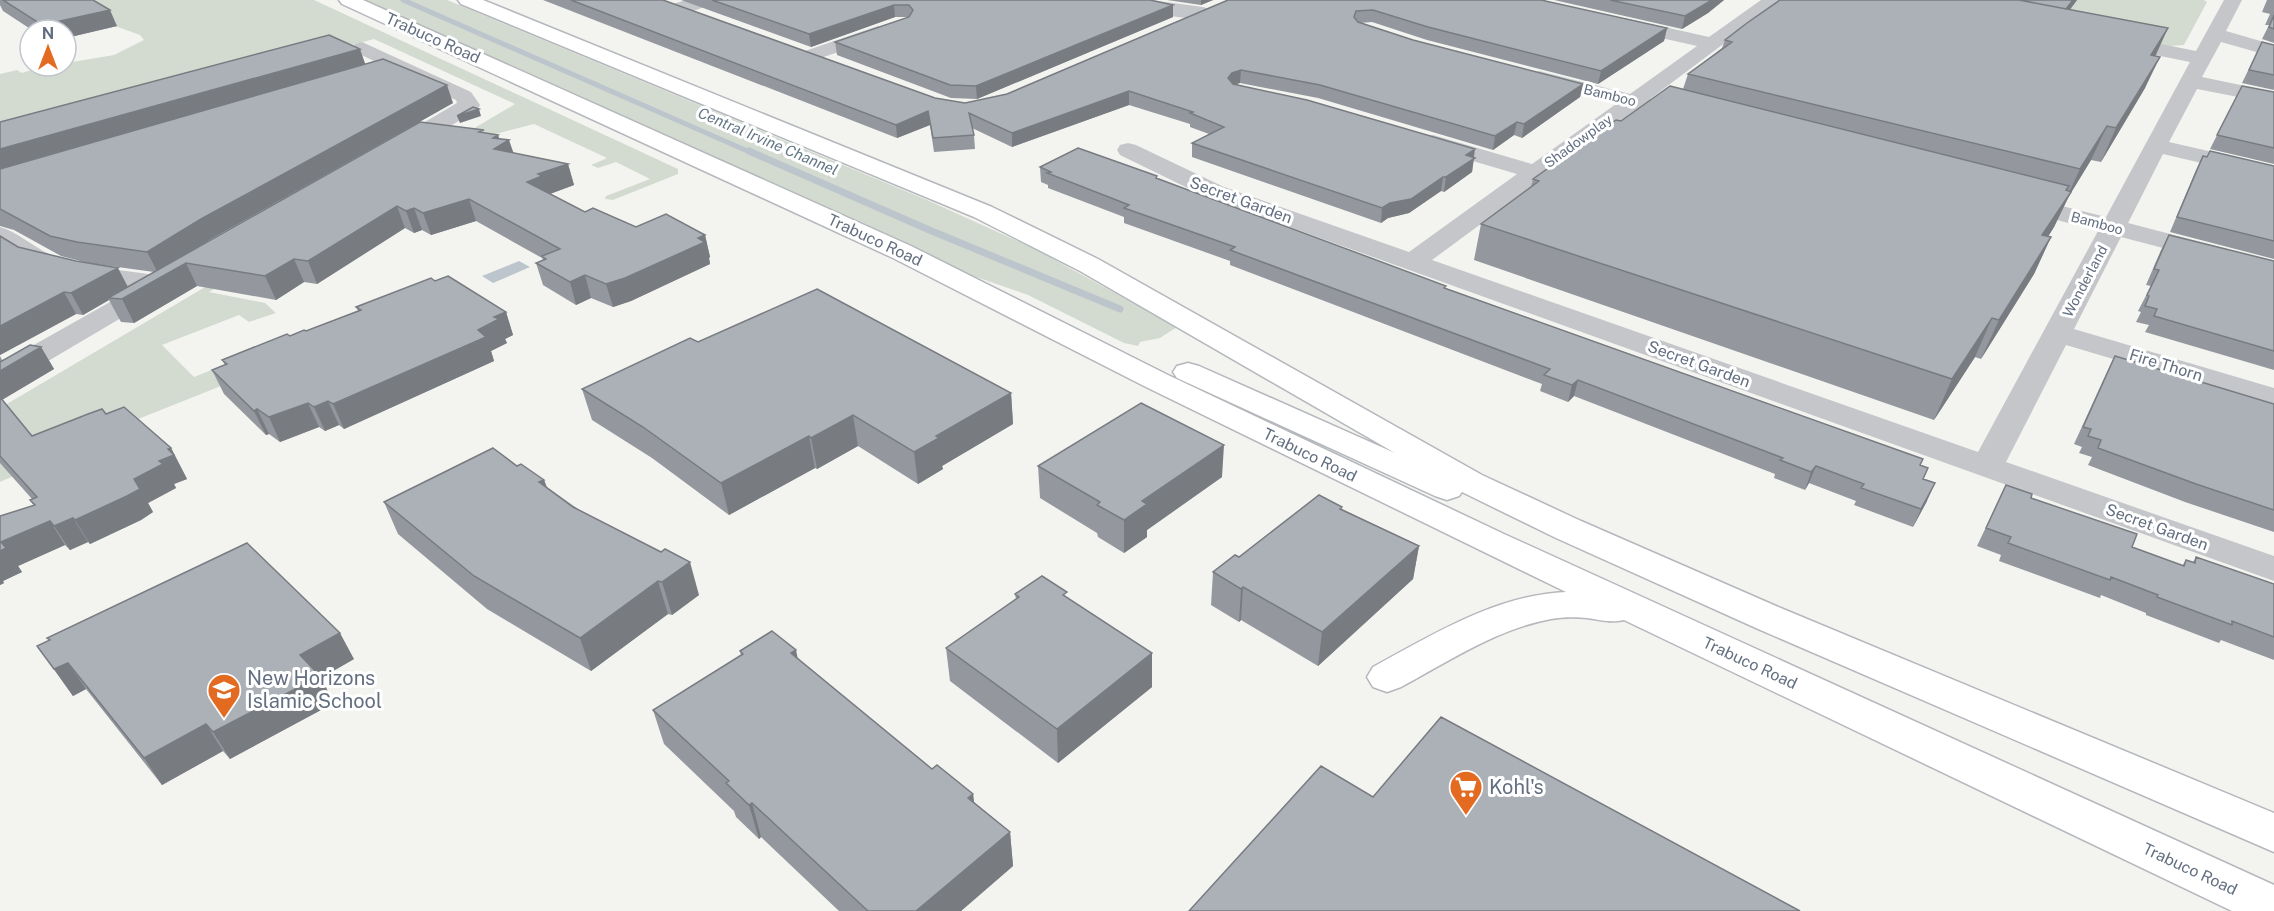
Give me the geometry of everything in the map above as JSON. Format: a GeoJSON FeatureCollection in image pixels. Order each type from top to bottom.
{"type":"FeatureCollection","features":[{"type":"Feature","properties":{"kind":"main road","name":"Trabuco Road"},"geometry":{"type":"LineString","coordinates":[[348,0],[1169,374],[1659,621],[2274,908]]}},
{"type":"Feature","properties":{"kind":"main road"},"geometry":{"type":"LineString","coordinates":[[466,0],[983,212],[1089,265],[1470,482],[1528,511],[1663,573],[2274,833]]}},
{"type":"Feature","properties":{"kind":"main road"},"geometry":{"type":"LineString","coordinates":[[1169,374],[1224,340]]}},
{"type":"Feature","properties":{"kind":"main road"},"geometry":{"type":"LineString","coordinates":[[1169,374],[1460,495],[1528,511]]}},
{"type":"Feature","properties":{"kind":"main road"},"geometry":{"type":"LineString","coordinates":[[1387,677],[1484,625],[1527,611],[1556,605],[1606,607],[1659,621]]}},
{"type":"Feature","properties":{"kind":"street"},"geometry":{"type":"LineString","coordinates":[[657,0],[712,20]]}},
{"type":"Feature","properties":{"kind":"street"},"geometry":{"type":"LineString","coordinates":[[679,8],[704,0]]}},
{"type":"Feature","properties":{"kind":"street"},"geometry":{"type":"LineString","coordinates":[[1130,0],[1166,9],[1203,13]]}},
{"type":"Feature","properties":{"kind":"street"},"geometry":{"type":"LineString","coordinates":[[1177,0],[1189,3],[1203,13]]}},
{"type":"Feature","properties":{"kind":"street","name":"Shadowplay"},"geometry":{"type":"LineString","coordinates":[[1412,262],[1773,0]]}},
{"type":"Feature","properties":{"kind":"street","name":"Wonderland"},"geometry":{"type":"LineString","coordinates":[[1987,466],[2233,0]]}},
{"type":"Feature","properties":{"kind":"street"},"geometry":{"type":"LineString","coordinates":[[1171,26],[1224,4]]}},
{"type":"Feature","properties":{"kind":"street"},"geometry":{"type":"LineString","coordinates":[[1610,21],[1712,44]]}},
{"type":"Feature","properties":{"kind":"street"},"geometry":{"type":"LineString","coordinates":[[812,55],[891,27]]}},
{"type":"Feature","properties":{"kind":"street"},"geometry":{"type":"LineString","coordinates":[[2215,34],[2274,39]]}},
{"type":"Feature","properties":{"kind":"street"},"geometry":{"type":"LineString","coordinates":[[2215,34],[2274,51]]}},
{"type":"Feature","properties":{"kind":"street"},"geometry":{"type":"LineString","coordinates":[[2100,38],[2202,58]]}},
{"type":"Feature","properties":{"kind":"street"},"geometry":{"type":"LineString","coordinates":[[790,47],[845,67]]}},
{"type":"Feature","properties":{"kind":"street"},"geometry":{"type":"LineString","coordinates":[[362,48],[464,96],[469,105],[376,160]]}},
{"type":"Feature","properties":{"kind":"street"},"geometry":{"type":"LineString","coordinates":[[363,76],[397,66]]}},
{"type":"Feature","properties":{"kind":"street","name":"Bamboo"},"geometry":{"type":"LineString","coordinates":[[1520,72],[1713,122]]}},
{"type":"Feature","properties":{"kind":"street"},"geometry":{"type":"LineString","coordinates":[[2190,81],[2274,98]]}},
{"type":"Feature","properties":{"kind":"street"},"geometry":{"type":"LineString","coordinates":[[1411,135],[1535,172]]}},
{"type":"Feature","properties":{"kind":"street"},"geometry":{"type":"LineString","coordinates":[[2156,146],[2274,173]]}},
{"type":"Feature","properties":{"kind":"street","name":"Secret Garden"},"geometry":{"type":"LineString","coordinates":[[1128,150],[1200,186],[2274,568]]}},
{"type":"Feature","properties":{"kind":"street","name":"Bamboo"},"geometry":{"type":"LineString","coordinates":[[1999,197],[2274,269]]}},
{"type":"Feature","properties":{"kind":"street"},"geometry":{"type":"LineString","coordinates":[[0,235],[40,260],[88,272],[172,278],[0,376]]}},
{"type":"Feature","properties":{"kind":"street","name":"Fire Thorn"},"geometry":{"type":"LineString","coordinates":[[2057,333],[2274,398]]}},
{"type":"Feature","properties":{"kind":"shaded area"},"geometry":{"type":"Polygon","coordinates":[[[93,0],[314,0],[678,169],[678,174],[613,200],[605,199],[606,196],[650,179],[616,162],[598,168],[591,165],[607,158],[534,124],[453,145],[209,292],[265,303],[276,313],[249,322],[239,315],[162,345],[194,377],[445,277],[464,289],[13,469],[16,475],[0,482],[0,408],[515,104],[374,39],[0,140],[0,74],[17,70],[18,78],[78,78],[78,61],[114,55],[144,40],[140,35],[115,26],[78,4],[93,0]]]}},
{"type":"Feature","properties":{"kind":"shaded area"},"geometry":{"type":"Polygon","coordinates":[[[360,0],[447,0],[927,200],[1033,248],[1177,327],[1160,338],[1140,342],[1138,346],[1124,343],[1028,295],[965,273],[360,0]]]}},
{"type":"Feature","properties":{"kind":"shaded area"},"geometry":{"type":"Polygon","coordinates":[[[1938,0],[2204,0],[2207,2],[2184,45],[2169,46],[1938,0]]]}},
{"type":"Feature","properties":{"kind":"shaded area"},"geometry":{"type":"Polygon","coordinates":[[[519,261],[530,267],[493,283],[482,276],[519,261]]]}},
{"type":"Feature","properties":{"kind":"building"},"geometry":{"type":"Polygon","coordinates":[[[3,0],[93,0],[110,10],[74,18],[31,18],[3,0]]]}},
{"type":"Feature","properties":{"kind":"building"},"geometry":{"type":"Polygon","coordinates":[[[571,0],[663,0],[935,98],[965,103],[1007,94],[1228,0],[1541,0],[1667,28],[1601,71],[1428,27],[1373,10],[1356,11],[1354,17],[1358,22],[1413,40],[1583,84],[1524,124],[1517,122],[1495,136],[1320,85],[1241,70],[1232,73],[1228,78],[1233,84],[1307,100],[1475,149],[1466,155],[1475,158],[1446,177],[1411,199],[1390,203],[1382,208],[1192,143],[1224,127],[1190,113],[1193,112],[1129,91],[1012,133],[969,113],[974,135],[933,138],[928,111],[896,125],[571,0]]]}},
{"type":"Feature","properties":{"kind":"building"},"geometry":{"type":"Polygon","coordinates":[[[712,0],[1150,0],[1173,5],[976,86],[950,85],[835,42],[909,17],[913,10],[909,5],[894,5],[809,34],[712,0]]]}},
{"type":"Feature","properties":{"kind":"building"},"geometry":{"type":"Polygon","coordinates":[[[1610,0],[1712,0],[1685,16],[1610,0]]]}},
{"type":"Feature","properties":{"kind":"building"},"geometry":{"type":"Polygon","coordinates":[[[1780,0],[2019,0],[2168,28],[2151,55],[2160,57],[2116,128],[2107,126],[2080,169],[1688,74],[1732,42],[1725,40],[1780,0]]]}},
{"type":"Feature","properties":{"kind":"building"},"geometry":{"type":"Polygon","coordinates":[[[2019,0],[2073,0],[2066,9],[2019,0]]]}},
{"type":"Feature","properties":{"kind":"building"},"geometry":{"type":"Polygon","coordinates":[[[2274,15],[2274,29],[2269,27],[2274,15]]]}},
{"type":"Feature","properties":{"kind":"building"},"geometry":{"type":"Polygon","coordinates":[[[329,35],[360,49],[0,149],[0,122],[329,35]]]}},
{"type":"Feature","properties":{"kind":"building"},"geometry":{"type":"Polygon","coordinates":[[[2262,42],[2274,45],[2274,75],[2249,70],[2262,42]]]}},
{"type":"Feature","properties":{"kind":"building"},"geometry":{"type":"Polygon","coordinates":[[[383,59],[447,85],[201,219],[147,252],[50,236],[0,209],[0,169],[383,59]]]}},
{"type":"Feature","properties":{"kind":"building"},"geometry":{"type":"Polygon","coordinates":[[[1670,86],[2069,186],[2066,190],[2071,192],[2042,235],[2051,237],[1999,320],[1992,318],[1952,379],[1481,224],[1539,181],[1533,179],[1616,120],[1621,121],[1670,86]]]}},
{"type":"Feature","properties":{"kind":"building"},"geometry":{"type":"Polygon","coordinates":[[[2242,86],[2274,92],[2274,148],[2217,135],[2242,86]]]}},
{"type":"Feature","properties":{"kind":"building"},"geometry":{"type":"Polygon","coordinates":[[[473,107],[479,109],[457,116],[473,107]]]}},
{"type":"Feature","properties":{"kind":"building"},"geometry":{"type":"Polygon","coordinates":[[[420,122],[484,130],[479,132],[498,135],[493,138],[509,140],[494,149],[568,164],[538,174],[542,176],[527,182],[585,212],[593,208],[636,227],[666,214],[705,235],[698,238],[705,242],[625,278],[606,284],[585,275],[570,282],[536,263],[546,259],[542,256],[560,249],[469,199],[423,213],[414,208],[406,211],[397,206],[308,261],[294,259],[265,276],[186,263],[122,299],[108,298],[420,122]]]}},
{"type":"Feature","properties":{"kind":"building"},"geometry":{"type":"Polygon","coordinates":[[[1078,148],[1446,286],[1444,288],[1923,459],[1920,465],[1928,468],[1923,479],[1935,483],[1921,509],[1861,488],[1864,484],[1816,466],[1811,472],[1780,460],[1783,458],[1578,380],[1572,385],[1544,375],[1550,369],[1230,250],[1235,247],[1124,208],[1129,205],[1047,173],[1051,172],[1040,167],[1078,148]]]}},
{"type":"Feature","properties":{"kind":"building"},"geometry":{"type":"Polygon","coordinates":[[[2210,151],[2274,166],[2274,241],[2177,217],[2203,156],[2207,157],[2210,151]]]}},
{"type":"Feature","properties":{"kind":"building"},"geometry":{"type":"Polygon","coordinates":[[[2169,235],[2274,261],[2274,351],[2154,316],[2157,309],[2145,306],[2149,296],[2147,295],[2159,270],[2154,269],[2169,235]]]}},
{"type":"Feature","properties":{"kind":"building"},"geometry":{"type":"Polygon","coordinates":[[[0,236],[18,247],[118,268],[71,293],[64,292],[0,326],[0,236]]]}},
{"type":"Feature","properties":{"kind":"building"},"geometry":{"type":"Polygon","coordinates":[[[448,276],[506,312],[494,317],[499,319],[478,330],[486,337],[333,404],[328,401],[314,407],[308,403],[269,417],[257,409],[254,411],[212,370],[227,364],[222,360],[287,334],[290,336],[306,331],[361,310],[356,307],[431,278],[435,281],[448,276]]]}},
{"type":"Feature","properties":{"kind":"building"},"geometry":{"type":"Polygon","coordinates":[[[817,289],[1011,393],[936,436],[939,438],[914,452],[853,415],[721,483],[643,427],[582,389],[690,338],[698,342],[817,289]]]}},
{"type":"Feature","properties":{"kind":"building"},"geometry":{"type":"Polygon","coordinates":[[[30,345],[41,347],[0,371],[0,362],[30,345]]]}},
{"type":"Feature","properties":{"kind":"building"},"geometry":{"type":"Polygon","coordinates":[[[2115,356],[2274,404],[2274,510],[2098,448],[2101,440],[2088,436],[2091,429],[2083,427],[2115,356]]]}},
{"type":"Feature","properties":{"kind":"building"},"geometry":{"type":"Polygon","coordinates":[[[0,397],[32,436],[102,409],[106,414],[124,407],[171,448],[168,449],[174,455],[159,461],[163,464],[134,479],[140,489],[75,520],[73,518],[54,526],[50,521],[1,542],[6,548],[0,551],[0,516],[35,505],[30,500],[37,497],[0,456],[0,397]]]}},
{"type":"Feature","properties":{"kind":"building"},"geometry":{"type":"Polygon","coordinates":[[[1141,403],[1224,445],[1142,501],[1147,504],[1124,520],[1097,505],[1100,502],[1038,466],[1141,403]]]}},
{"type":"Feature","properties":{"kind":"building"},"geometry":{"type":"Polygon","coordinates":[[[493,448],[517,466],[521,464],[544,480],[539,482],[573,507],[661,552],[665,549],[690,562],[662,582],[658,581],[580,638],[474,576],[384,502],[493,448]]]}},
{"type":"Feature","properties":{"kind":"building"},"geometry":{"type":"Polygon","coordinates":[[[2006,485],[2032,494],[2031,498],[2137,534],[2132,547],[2184,566],[2186,560],[2195,563],[2196,557],[2274,584],[2274,637],[2232,621],[2232,625],[2111,577],[2110,580],[2008,543],[2011,537],[1986,528],[2006,485]]]}},
{"type":"Feature","properties":{"kind":"building"},"geometry":{"type":"Polygon","coordinates":[[[1319,495],[1342,507],[1340,509],[1419,546],[1322,632],[1213,572],[1235,555],[1239,557],[1319,495]]]}},
{"type":"Feature","properties":{"kind":"building"},"geometry":{"type":"Polygon","coordinates":[[[247,543],[340,633],[300,655],[320,676],[213,732],[206,724],[144,758],[68,663],[54,669],[37,646],[50,640],[47,638],[247,543]]]}},
{"type":"Feature","properties":{"kind":"building"},"geometry":{"type":"Polygon","coordinates":[[[1042,576],[1067,592],[1063,595],[1152,653],[1057,729],[946,648],[1019,597],[1015,594],[1042,576]]]}},
{"type":"Feature","properties":{"kind":"building"},"geometry":{"type":"Polygon","coordinates":[[[772,631],[796,650],[791,653],[932,769],[937,765],[973,794],[968,798],[1010,832],[916,911],[868,911],[752,803],[749,805],[726,783],[729,781],[653,710],[743,654],[740,651],[772,631]]]}},
{"type":"Feature","properties":{"kind":"building","name":"Kohl's"},"geometry":{"type":"Polygon","coordinates":[[[1441,717],[1800,911],[1189,911],[1321,766],[1373,797],[1441,717]]]}},
{"type":"Feature","properties":{"kind":"waterway","name":"Central Irvine Channel"},"geometry":{"type":"LineString","coordinates":[[403,0],[752,153]]}},
{"type":"Feature","properties":{"kind":"waterway","name":"Central Irvine Channel"},"geometry":{"type":"LineString","coordinates":[[749,151],[927,229],[1120,309]]}},
{"type":"Feature","properties":{"kind":"place","name":"New Horizons Islamic School"},"geometry":{"type":"Point","coordinates":[224,719]}},
{"type":"Feature","properties":{"kind":"place","name":"Kohl's"},"geometry":{"type":"Point","coordinates":[1466,816]}}]}
